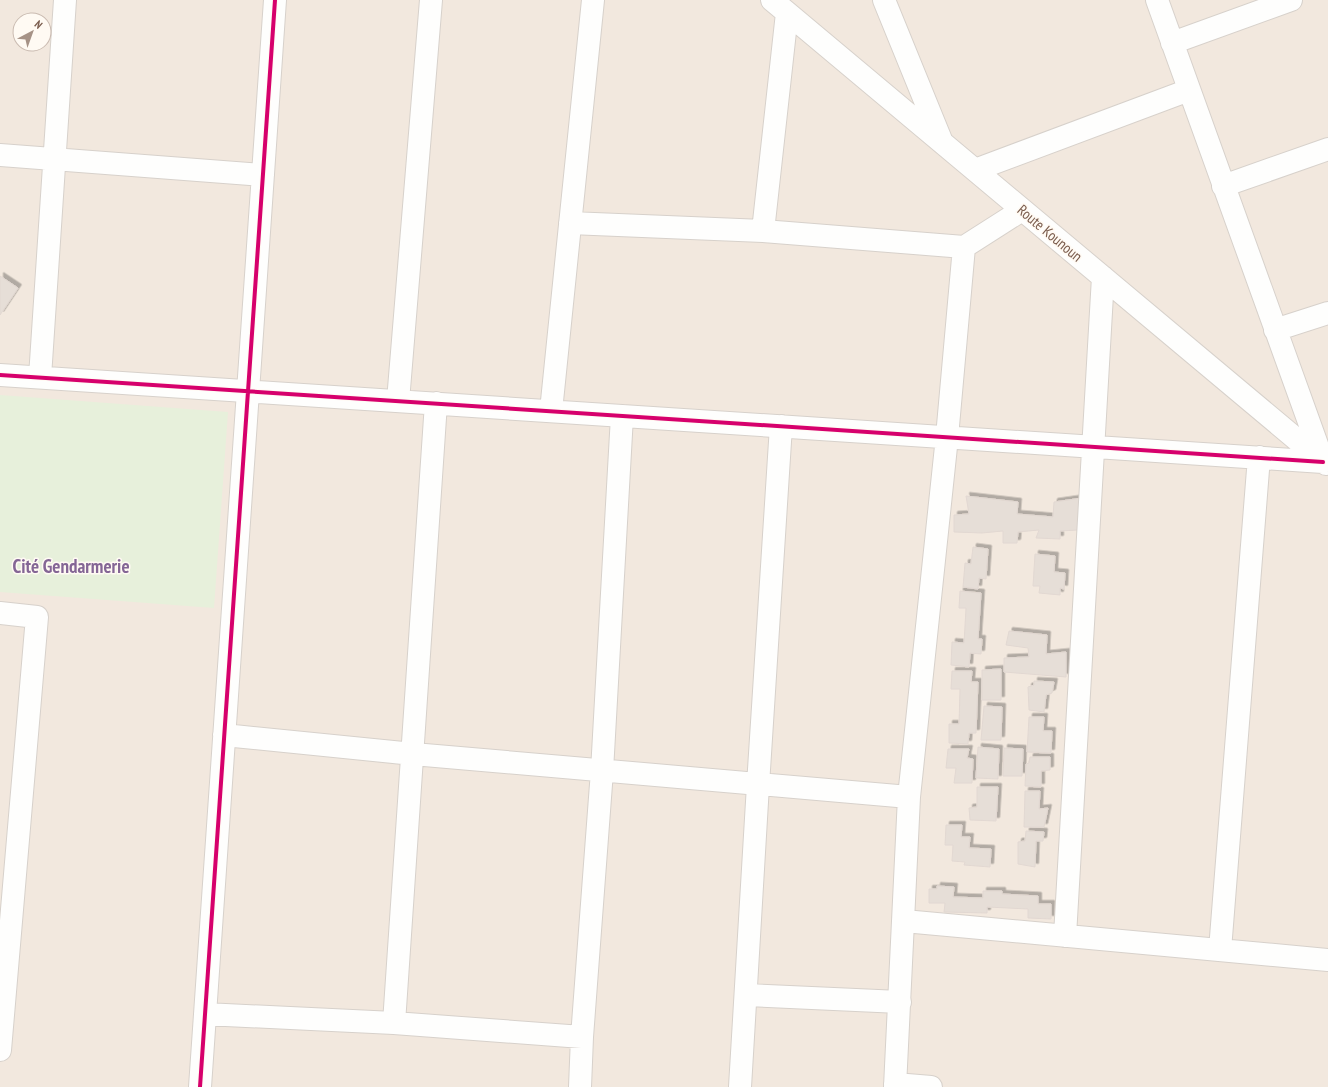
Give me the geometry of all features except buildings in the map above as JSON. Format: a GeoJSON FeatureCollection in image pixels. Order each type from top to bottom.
{"type":"FeatureCollection","features":[{"type":"Feature","properties":{"kind":"street"},"geometry":{"type":"LineString","coordinates":[[40,377],[65,0]]}},
{"type":"Feature","properties":{"kind":"street"},"geometry":{"type":"LineString","coordinates":[[200,1087],[275,0]]}},
{"type":"Feature","properties":{"kind":"street"},"geometry":{"type":"LineString","coordinates":[[398,401],[431,0]]}},
{"type":"Feature","properties":{"kind":"street"},"geometry":{"type":"LineString","coordinates":[[551,411],[593,0]]}},
{"type":"Feature","properties":{"kind":"street"},"geometry":{"type":"LineString","coordinates":[[884,0],[942,142]]}},
{"type":"Feature","properties":{"kind":"street"},"geometry":{"type":"LineString","coordinates":[[0,375],[1259,457],[1326,463],[1275,330],[1156,0]]}},
{"type":"Feature","properties":{"kind":"street"},"geometry":{"type":"LineString","coordinates":[[1172,43],[1291,0]]}},
{"type":"Feature","properties":{"kind":"street"},"geometry":{"type":"LineString","coordinates":[[763,231],[780,7]]}},
{"type":"Feature","properties":{"kind":"street","name":"Route Kounoun"},"geometry":{"type":"LineString","coordinates":[[780,7],[1326,463]]}},
{"type":"Feature","properties":{"kind":"street"},"geometry":{"type":"LineString","coordinates":[[975,170],[1189,90]]}},
{"type":"Feature","properties":{"kind":"street"},"geometry":{"type":"LineString","coordinates":[[1223,186],[1328,149]]}},
{"type":"Feature","properties":{"kind":"street"},"geometry":{"type":"LineString","coordinates":[[0,155],[263,175]]}},
{"type":"Feature","properties":{"kind":"street"},"geometry":{"type":"LineString","coordinates":[[570,223],[763,231],[964,246],[1022,210]]}},
{"type":"Feature","properties":{"kind":"street"},"geometry":{"type":"LineString","coordinates":[[931,1087],[895,1085],[910,797],[947,437],[964,246]]}},
{"type":"Feature","properties":{"kind":"street"},"geometry":{"type":"LineString","coordinates":[[1065,936],[1103,277]]}},
{"type":"Feature","properties":{"kind":"street"},"geometry":{"type":"LineString","coordinates":[[1275,330],[1328,313]]}},
{"type":"Feature","properties":{"kind":"street"},"geometry":{"type":"LineString","coordinates":[[394,1023],[436,404]]}},
{"type":"Feature","properties":{"kind":"street"},"geometry":{"type":"LineString","coordinates":[[580,1087],[582,1038],[602,771],[622,416]]}},
{"type":"Feature","properties":{"kind":"street"},"geometry":{"type":"LineString","coordinates":[[740,1087],[781,426]]}},
{"type":"Feature","properties":{"kind":"street"},"geometry":{"type":"LineString","coordinates":[[1220,950],[1259,457]]}},
{"type":"Feature","properties":{"kind":"street"},"geometry":{"type":"LineString","coordinates":[[0,613],[36,616],[0,1050]]}},
{"type":"Feature","properties":{"kind":"street"},"geometry":{"type":"LineString","coordinates":[[224,735],[413,754],[910,797]]}},
{"type":"Feature","properties":{"kind":"street"},"geometry":{"type":"LineString","coordinates":[[904,921],[1328,960]]}},
{"type":"Feature","properties":{"kind":"street"},"geometry":{"type":"LineString","coordinates":[[746,995],[900,1002]]}},
{"type":"Feature","properties":{"kind":"street"},"geometry":{"type":"LineString","coordinates":[[205,1014],[394,1023],[582,1038]]}},
{"type":"Feature","properties":{"kind":"shaded area","name":"Cité Gendarmerie"},"geometry":{"type":"Polygon","coordinates":[[[0,0],[1328,0],[1328,1087],[0,1087],[0,0]]]}},
{"type":"Feature","properties":{"kind":"green space"},"geometry":{"type":"Polygon","coordinates":[[[0,395],[228,412],[214,608],[0,592],[0,395]]]}},
{"type":"Feature","properties":{"kind":"cycle path"},"geometry":{"type":"LineString","coordinates":[[200,1087],[275,0]]}},
{"type":"Feature","properties":{"kind":"cycle path"},"geometry":{"type":"LineString","coordinates":[[0,375],[1323,462]]}},
{"type":"Feature","properties":{"kind":"district","name":"Cité Gendarmerie"},"geometry":{"type":"Point","coordinates":[71,566]}}]}
